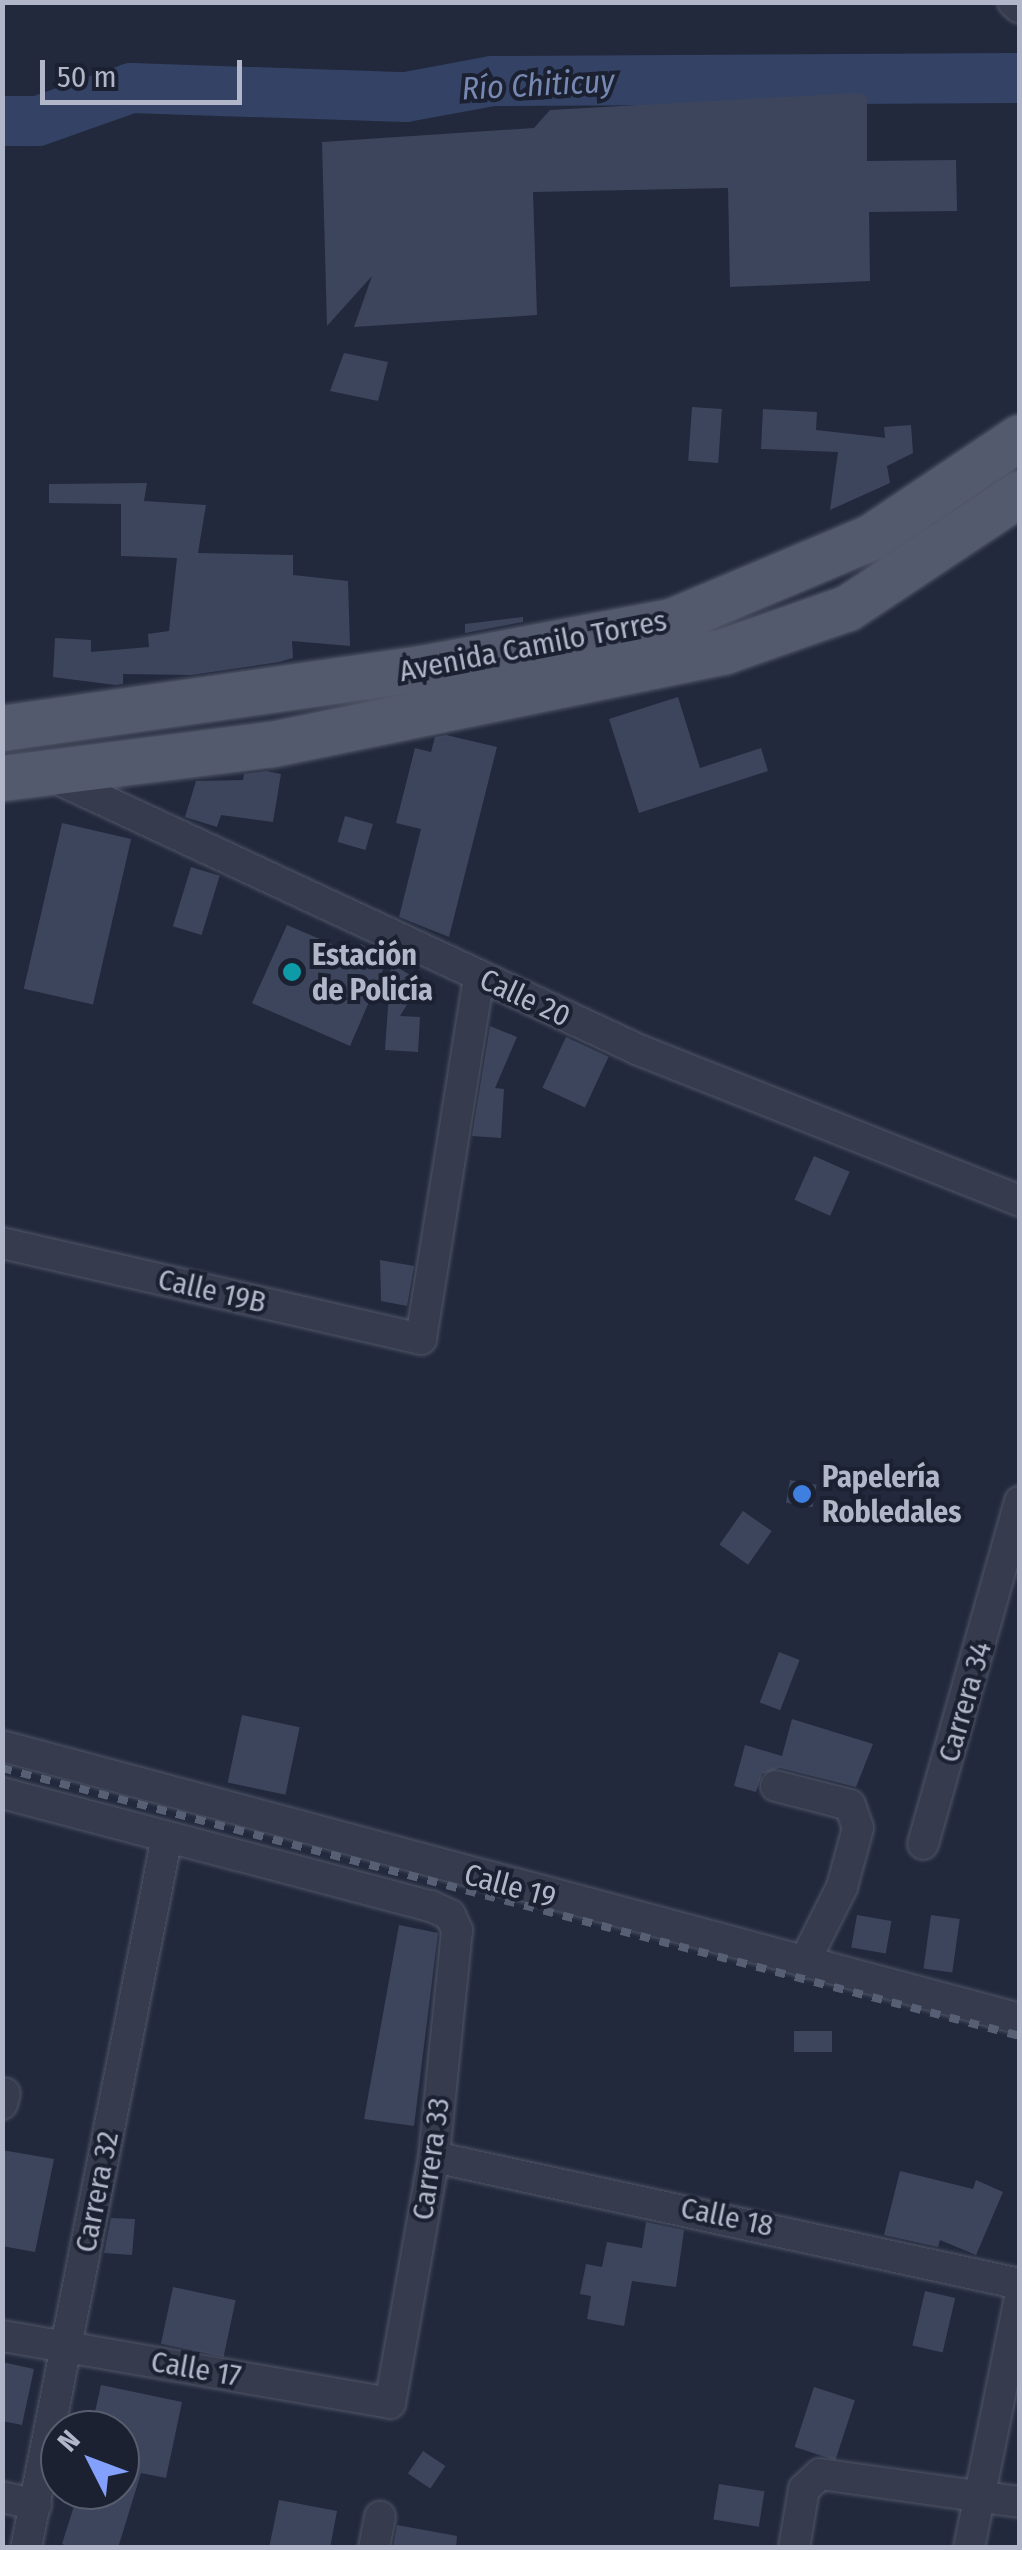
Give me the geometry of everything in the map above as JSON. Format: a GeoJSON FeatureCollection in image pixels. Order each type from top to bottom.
{"type":"FeatureCollection","features":[{"type":"Feature","properties":{"kind":"main road","name":"Avenida Camilo Torres"},"geometry":{"type":"LineString","coordinates":[[2,728],[423,668],[672,621],[870,537],[1020,436]]}},
{"type":"Feature","properties":{"kind":"main road","name":"Avenida Camilo Torres"},"geometry":{"type":"LineString","coordinates":[[22,775],[272,744],[724,651],[848,608],[1020,494]]}},
{"type":"Feature","properties":{"kind":"street"},"geometry":{"type":"LineString","coordinates":[[1013,2],[1020,8]]}},
{"type":"Feature","properties":{"kind":"street","name":"Calle 20"},"geometry":{"type":"LineString","coordinates":[[22,775],[640,1050],[1020,1200]]}},
{"type":"Feature","properties":{"kind":"street","name":"Calle 19B"},"geometry":{"type":"LineString","coordinates":[[2,1243],[421,1339],[479,977]]}},
{"type":"Feature","properties":{"kind":"street","name":"Carrera 34"},"geometry":{"type":"LineString","coordinates":[[923,1844],[1020,1501]]}},
{"type":"Feature","properties":{"kind":"street","name":"Calle 19"},"geometry":{"type":"LineString","coordinates":[[2,1746],[1020,2019]]}},
{"type":"Feature","properties":{"kind":"street"},"geometry":{"type":"LineString","coordinates":[[776,1786],[850,1806],[858,1828],[842,1887],[804,1963]]}},
{"type":"Feature","properties":{"kind":"street","name":"Calle 19"},"geometry":{"type":"LineString","coordinates":[[2,1794],[450,1915]]}},
{"type":"Feature","properties":{"kind":"street","name":"Carrera 32"},"geometry":{"type":"LineString","coordinates":[[26,2548],[166,1837]]}},
{"type":"Feature","properties":{"kind":"street","name":"Carrera 33"},"geometry":{"type":"LineString","coordinates":[[390,2403],[434,2157],[457,1930],[450,1915]]}},
{"type":"Feature","properties":{"kind":"street","name":"Calle 18"},"geometry":{"type":"LineString","coordinates":[[434,2157],[1020,2284]]}},
{"type":"Feature","properties":{"kind":"street"},"geometry":{"type":"LineString","coordinates":[[969,2548],[1020,2298]]}},
{"type":"Feature","properties":{"kind":"street","name":"Calle 17"},"geometry":{"type":"LineString","coordinates":[[2,2336],[390,2403]]}},
{"type":"Feature","properties":{"kind":"street"},"geometry":{"type":"LineString","coordinates":[[794,2548],[804,2488],[812,2477],[840,2474],[1020,2502]]}},
{"type":"Feature","properties":{"kind":"street"},"geometry":{"type":"LineString","coordinates":[[2,2497],[36,2504]]}},
{"type":"Feature","properties":{"kind":"street"},"geometry":{"type":"LineString","coordinates":[[374,2548],[380,2517]]}},
{"type":"Feature","properties":{"kind":"building"},"geometry":{"type":"Polygon","coordinates":[[[867,95],[867,161],[956,160],[957,211],[869,212],[870,281],[730,287],[728,188],[533,192],[537,315],[354,327],[372,276],[327,326],[322,142],[534,128],[550,110],[867,95]]]}},
{"type":"Feature","properties":{"kind":"building"},"geometry":{"type":"Polygon","coordinates":[[[344,353],[388,362],[378,401],[330,391],[344,353]]]}},
{"type":"Feature","properties":{"kind":"building"},"geometry":{"type":"Polygon","coordinates":[[[692,407],[722,409],[718,463],[688,461],[692,407]]]}},
{"type":"Feature","properties":{"kind":"building"},"geometry":{"type":"Polygon","coordinates":[[[763,409],[817,412],[816,430],[885,438],[884,427],[911,425],[913,453],[887,466],[890,483],[830,510],[838,452],[761,449],[763,409]]]}},
{"type":"Feature","properties":{"kind":"building"},"geometry":{"type":"Polygon","coordinates":[[[147,483],[144,501],[206,505],[198,553],[293,555],[293,575],[348,581],[350,646],[292,641],[293,658],[279,662],[191,675],[123,674],[123,684],[115,685],[53,677],[55,638],[91,640],[91,652],[149,647],[148,634],[169,631],[177,558],[121,556],[121,504],[49,503],[49,484],[147,483]]]}},
{"type":"Feature","properties":{"kind":"building"},"geometry":{"type":"Polygon","coordinates":[[[523,617],[523,622],[465,633],[465,624],[523,617]]]}},
{"type":"Feature","properties":{"kind":"building"},"geometry":{"type":"Polygon","coordinates":[[[678,697],[700,768],[761,748],[768,771],[639,813],[609,719],[678,697]]]}},
{"type":"Feature","properties":{"kind":"building"},"geometry":{"type":"Polygon","coordinates":[[[446,735],[497,747],[449,937],[399,917],[421,829],[396,823],[415,748],[431,752],[435,737],[446,735]]]}},
{"type":"Feature","properties":{"kind":"building"},"geometry":{"type":"Polygon","coordinates":[[[244,774],[281,774],[273,822],[221,815],[217,827],[185,817],[196,781],[243,780],[244,774]]]}},
{"type":"Feature","properties":{"kind":"building"},"geometry":{"type":"Polygon","coordinates":[[[345,816],[373,824],[365,850],[338,842],[345,816]]]}},
{"type":"Feature","properties":{"kind":"building"},"geometry":{"type":"Polygon","coordinates":[[[62,823],[131,839],[93,1005],[24,989],[62,823]]]}},
{"type":"Feature","properties":{"kind":"building"},"geometry":{"type":"Polygon","coordinates":[[[191,867],[220,876],[202,935],[173,926],[191,867]]]}},
{"type":"Feature","properties":{"kind":"building"},"geometry":{"type":"Polygon","coordinates":[[[287,925],[355,954],[361,944],[387,960],[350,1046],[252,1003],[287,925]]]}},
{"type":"Feature","properties":{"kind":"building"},"geometry":{"type":"Polygon","coordinates":[[[391,963],[421,982],[400,1016],[420,1017],[418,1052],[385,1050],[391,963]]]}},
{"type":"Feature","properties":{"kind":"building"},"geometry":{"type":"Polygon","coordinates":[[[490,1026],[517,1037],[495,1088],[504,1089],[501,1138],[472,1136],[490,1026]]]}},
{"type":"Feature","properties":{"kind":"building"},"geometry":{"type":"Polygon","coordinates":[[[566,1037],[609,1057],[585,1108],[542,1088],[566,1037]]]}},
{"type":"Feature","properties":{"kind":"building"},"geometry":{"type":"Polygon","coordinates":[[[814,1156],[850,1172],[830,1216],[794,1200],[814,1156]]]}},
{"type":"Feature","properties":{"kind":"building"},"geometry":{"type":"Polygon","coordinates":[[[380,1260],[414,1266],[407,1306],[381,1301],[380,1260]]]}},
{"type":"Feature","properties":{"kind":"building","name":"Papelería Robledales"},"geometry":{"type":"Polygon","coordinates":[[[790,1480],[817,1485],[813,1507],[786,1503],[790,1480]]]}},
{"type":"Feature","properties":{"kind":"building"},"geometry":{"type":"Polygon","coordinates":[[[743,1511],[772,1531],[748,1565],[719,1545],[743,1511]]]}},
{"type":"Feature","properties":{"kind":"building"},"geometry":{"type":"Polygon","coordinates":[[[779,1652],[800,1660],[780,1710],[760,1702],[779,1652]]]}},
{"type":"Feature","properties":{"kind":"building"},"geometry":{"type":"Polygon","coordinates":[[[242,1715],[300,1727],[285,1795],[228,1782],[242,1715]]]}},
{"type":"Feature","properties":{"kind":"building"},"geometry":{"type":"Polygon","coordinates":[[[792,1719],[873,1744],[856,1787],[780,1768],[762,1774],[756,1792],[734,1786],[745,1745],[782,1756],[792,1719]]]}},
{"type":"Feature","properties":{"kind":"building"},"geometry":{"type":"Polygon","coordinates":[[[857,1915],[891,1921],[886,1954],[851,1947],[857,1915]]]}},
{"type":"Feature","properties":{"kind":"building"},"geometry":{"type":"Polygon","coordinates":[[[931,1915],[960,1919],[952,1973],[923,1968],[931,1915]]]}},
{"type":"Feature","properties":{"kind":"building"},"geometry":{"type":"Polygon","coordinates":[[[399,1925],[438,1933],[414,2126],[364,2119],[399,1925]]]}},
{"type":"Feature","properties":{"kind":"building"},"geometry":{"type":"Polygon","coordinates":[[[794,2031],[832,2031],[832,2052],[794,2052],[794,2031]]]}},
{"type":"Feature","properties":{"kind":"building"},"geometry":{"type":"Polygon","coordinates":[[[2,2150],[54,2159],[35,2252],[2,2246],[2,2150]]]}},
{"type":"Feature","properties":{"kind":"building"},"geometry":{"type":"Polygon","coordinates":[[[900,2171],[973,2189],[976,2180],[1003,2192],[976,2255],[940,2240],[938,2247],[884,2235],[900,2171]]]}},
{"type":"Feature","properties":{"kind":"building"},"geometry":{"type":"Polygon","coordinates":[[[111,2218],[135,2219],[132,2255],[104,2253],[111,2218]]]}},
{"type":"Feature","properties":{"kind":"building"},"geometry":{"type":"Polygon","coordinates":[[[646,2222],[684,2230],[676,2287],[632,2281],[624,2326],[587,2319],[591,2296],[580,2294],[586,2264],[602,2267],[607,2242],[642,2248],[646,2222]]]}},
{"type":"Feature","properties":{"kind":"building"},"geometry":{"type":"Polygon","coordinates":[[[173,2287],[236,2300],[224,2357],[161,2344],[173,2287]]]}},
{"type":"Feature","properties":{"kind":"building"},"geometry":{"type":"Polygon","coordinates":[[[925,2291],[955,2298],[943,2353],[912,2346],[925,2291]]]}},
{"type":"Feature","properties":{"kind":"building"},"geometry":{"type":"Polygon","coordinates":[[[2,2362],[34,2369],[22,2425],[2,2421],[2,2362]]]}},
{"type":"Feature","properties":{"kind":"building"},"geometry":{"type":"Polygon","coordinates":[[[101,2385],[182,2402],[166,2478],[141,2473],[140,2476],[140,2410],[95,2410],[101,2385]]]}},
{"type":"Feature","properties":{"kind":"building"},"geometry":{"type":"Polygon","coordinates":[[[814,2387],[855,2400],[835,2460],[795,2447],[814,2387]]]}},
{"type":"Feature","properties":{"kind":"building"},"geometry":{"type":"Polygon","coordinates":[[[423,2451],[445,2466],[430,2488],[408,2473],[423,2451]]]}},
{"type":"Feature","properties":{"kind":"building"},"geometry":{"type":"Polygon","coordinates":[[[719,2484],[764,2491],[759,2527],[713,2520],[719,2484]]]}},
{"type":"Feature","properties":{"kind":"building"},"geometry":{"type":"Polygon","coordinates":[[[279,2500],[337,2511],[330,2548],[269,2548],[279,2500]]]}},
{"type":"Feature","properties":{"kind":"building"},"geometry":{"type":"Polygon","coordinates":[[[73,2510],[130,2510],[118,2548],[75,2548],[62,2544],[73,2510]]]}},
{"type":"Feature","properties":{"kind":"building"},"geometry":{"type":"Polygon","coordinates":[[[397,2525],[457,2536],[456,2548],[393,2548],[397,2525]]]}},
{"type":"Feature","properties":{"kind":"waterway","name":"Río Chiticuy"},"geometry":{"type":"LineString","coordinates":[[2,121],[38,121],[131,88],[406,97],[492,81],[1020,78]]}},
{"type":"Feature","properties":{"kind":"railway"},"geometry":{"type":"LineString","coordinates":[[2,1768],[1020,2036]]}},
{"type":"Feature","properties":{"kind":"place","name":"Estación de Policía"},"geometry":{"type":"Point","coordinates":[292,972]}},
{"type":"Feature","properties":{"kind":"place","name":"Papelería Robledales"},"geometry":{"type":"Point","coordinates":[802,1494]}}]}
